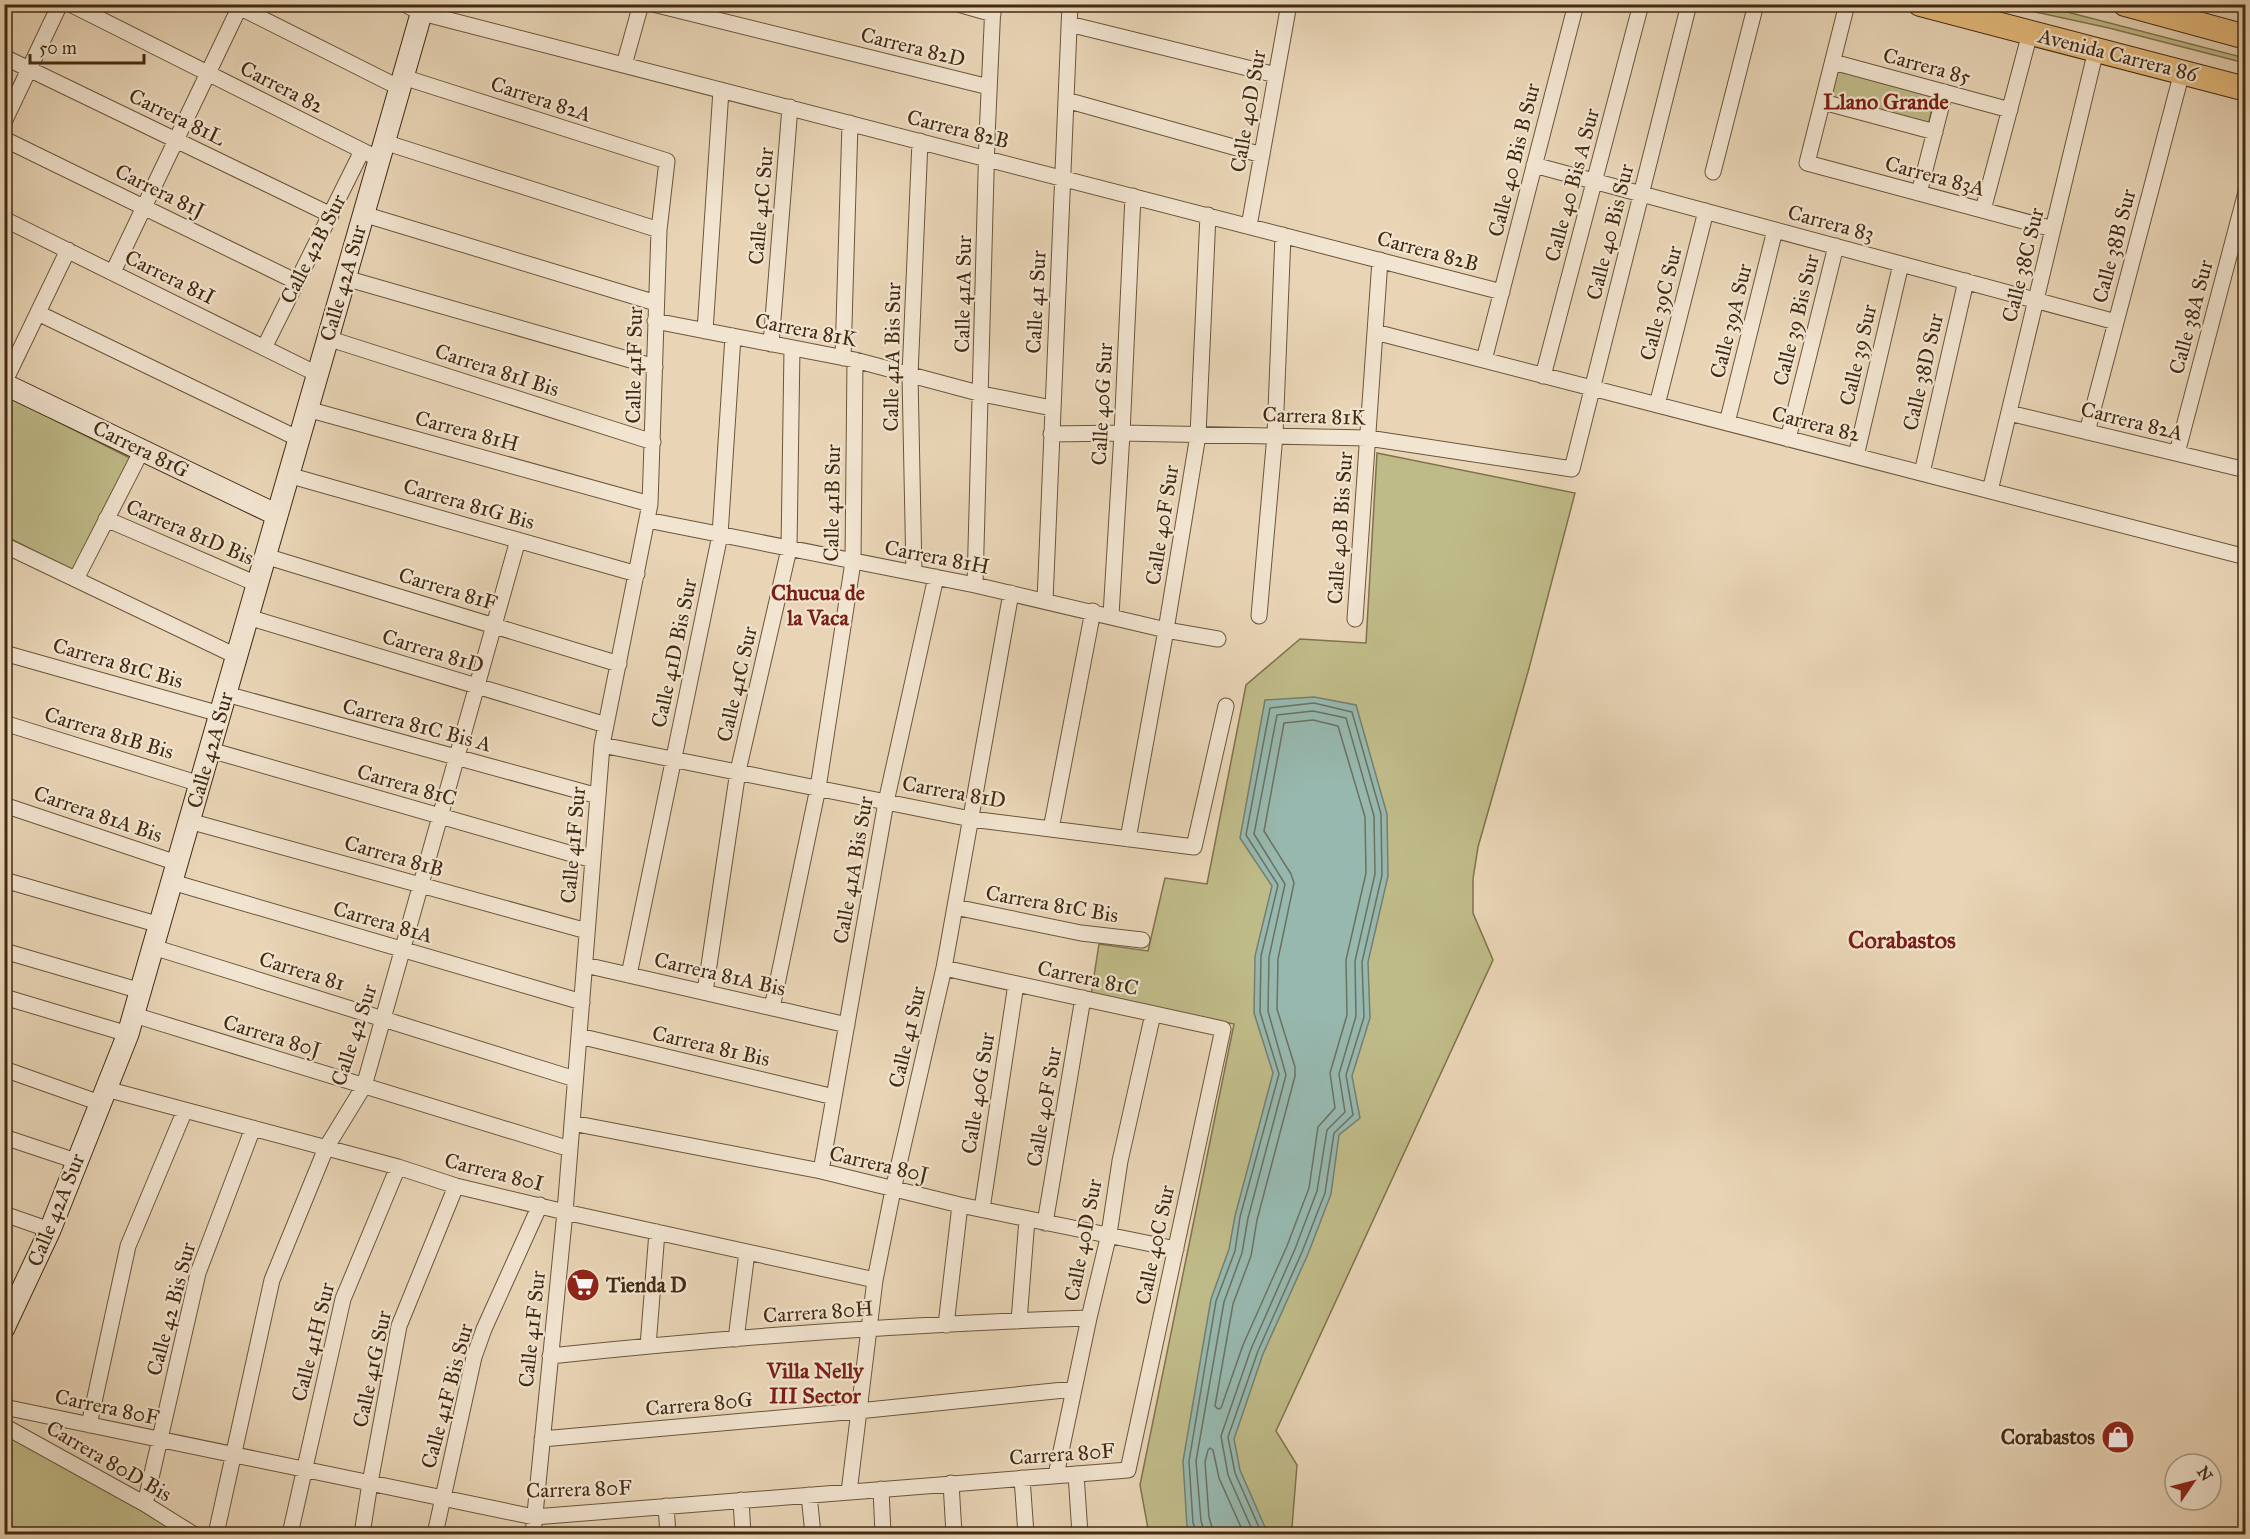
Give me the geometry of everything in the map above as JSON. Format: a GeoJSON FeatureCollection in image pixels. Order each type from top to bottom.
{"type":"FeatureCollection","features":[{"type":"Feature","properties":{"kind":"main road","name":"Avenida Carrera 86"},"geometry":{"type":"LineString","coordinates":[[1920,4],[2246,89]]}},
{"type":"Feature","properties":{"kind":"main road"},"geometry":{"type":"LineString","coordinates":[[2132,5],[2246,36]]}},
{"type":"Feature","properties":{"kind":"street"},"geometry":{"type":"LineString","coordinates":[[4,122],[31,70],[60,4]]}},
{"type":"Feature","properties":{"kind":"street","name":"Carrera 82"},"geometry":{"type":"LineString","coordinates":[[70,4],[208,74],[375,151],[659,230]]}},
{"type":"Feature","properties":{"kind":"street"},"geometry":{"type":"LineString","coordinates":[[624,65],[641,4]]}},
{"type":"Feature","properties":{"kind":"street","name":"Carrera 82D"},"geometry":{"type":"LineString","coordinates":[[653,4],[990,87]]}},
{"type":"Feature","properties":{"kind":"street"},"geometry":{"type":"LineString","coordinates":[[958,4],[993,9]]}},
{"type":"Feature","properties":{"kind":"street","name":"Calle 41 Sur"},"geometry":{"type":"LineString","coordinates":[[1045,601],[1070,4]]}},
{"type":"Feature","properties":{"kind":"street","name":"Calle 40 Bis B Sur"},"geometry":{"type":"LineString","coordinates":[[1484,360],[1576,4]]}},
{"type":"Feature","properties":{"kind":"street","name":"Calle 40 Bis A Sur"},"geometry":{"type":"LineString","coordinates":[[1543,375],[1641,4]]}},
{"type":"Feature","properties":{"kind":"street","name":"Calle 40 Bis Sur"},"geometry":{"type":"LineString","coordinates":[[1572,469],[1689,4]]}},
{"type":"Feature","properties":{"kind":"street"},"geometry":{"type":"LineString","coordinates":[[1713,172],[1756,4]]}},
{"type":"Feature","properties":{"kind":"street"},"geometry":{"type":"LineString","coordinates":[[1823,102],[1847,4]]}},
{"type":"Feature","properties":{"kind":"street","name":"Calle 40D Sur"},"geometry":{"type":"LineString","coordinates":[[1249,226],[1276,75],[1285,5]]}},
{"type":"Feature","properties":{"kind":"street"},"geometry":{"type":"LineString","coordinates":[[112,272],[177,141],[238,6]]}},
{"type":"Feature","properties":{"kind":"street","name":"Carrera 82A"},"geometry":{"type":"LineString","coordinates":[[238,6],[401,82],[667,161]]}},
{"type":"Feature","properties":{"kind":"street","name":"Carrera 82B"},"geometry":{"type":"LineString","coordinates":[[416,7],[624,65],[1502,292]]}},
{"type":"Feature","properties":{"kind":"street","name":"Calle 42B Sur"},"geometry":{"type":"LineString","coordinates":[[264,348],[331,215],[375,151],[401,82],[416,7]]}},
{"type":"Feature","properties":{"kind":"street","name":"Calle 41A Sur"},"geometry":{"type":"LineString","coordinates":[[975,585],[993,9]]}},
{"type":"Feature","properties":{"kind":"street"},"geometry":{"type":"LineString","coordinates":[[1069,24],[1276,75]]}},
{"type":"Feature","properties":{"kind":"street"},"geometry":{"type":"LineString","coordinates":[[1983,210],[2030,33]]}},
{"type":"Feature","properties":{"kind":"street","name":"Calle 38C Sur"},"geometry":{"type":"LineString","coordinates":[[1990,491],[2096,50]]}},
{"type":"Feature","properties":{"kind":"street","name":"Carrera 81L"},"geometry":{"type":"LineString","coordinates":[[4,57],[331,215]]}},
{"type":"Feature","properties":{"kind":"street","name":"Carrera 85"},"geometry":{"type":"LineString","coordinates":[[1833,62],[2010,110]]}},
{"type":"Feature","properties":{"kind":"street","name":"Calle 38B Sur"},"geometry":{"type":"LineString","coordinates":[[2087,432],[2182,72]]}},
{"type":"Feature","properties":{"kind":"street"},"geometry":{"type":"LineString","coordinates":[[705,331],[721,90]]}},
{"type":"Feature","properties":{"kind":"street"},"geometry":{"type":"LineString","coordinates":[[1919,193],[1945,92]]}},
{"type":"Feature","properties":{"kind":"street"},"geometry":{"type":"LineString","coordinates":[[1066,100],[1262,155]]}},
{"type":"Feature","properties":{"kind":"street","name":"Carrera 83A"},"geometry":{"type":"LineString","coordinates":[[1935,132],[1823,102],[1807,163],[2053,229]]}},
{"type":"Feature","properties":{"kind":"street","name":"Calle 41C Sur"},"geometry":{"type":"LineString","coordinates":[[771,344],[790,107]]}},
{"type":"Feature","properties":{"kind":"street","name":"Calle 41B Sur"},"geometry":{"type":"LineString","coordinates":[[772,1008],[818,788],[853,562],[849,359],[850,123]]}},
{"type":"Feature","properties":{"kind":"street","name":"Carrera 81J"},"geometry":{"type":"LineString","coordinates":[[4,139],[297,282]]}},
{"type":"Feature","properties":{"kind":"street","name":"Calle 41A Bis Sur"},"geometry":{"type":"LineString","coordinates":[[914,573],[910,375],[920,141]]}},
{"type":"Feature","properties":{"kind":"street","name":"Calle 42A Sur"},"geometry":{"type":"LineString","coordinates":[[4,1328],[12,1295],[50,1230],[131,1025],[363,214],[375,151]]}},
{"type":"Feature","properties":{"kind":"street","name":"Calle 41F Sur"},"geometry":{"type":"LineString","coordinates":[[532,1534],[565,1212],[602,745],[650,504],[659,230],[667,161]]}},
{"type":"Feature","properties":{"kind":"street","name":"Carrera 83"},"geometry":{"type":"LineString","coordinates":[[1534,165],[2116,322]]}},
{"type":"Feature","properties":{"kind":"street","name":"Calle 38A Sur"},"geometry":{"type":"LineString","coordinates":[[2177,453],[2246,192]]}},
{"type":"Feature","properties":{"kind":"street","name":"Calle 40G Sur"},"geometry":{"type":"LineString","coordinates":[[1111,615],[1133,196]]}},
{"type":"Feature","properties":{"kind":"street","name":"Calle 39C Sur"},"geometry":{"type":"LineString","coordinates":[[1657,405],[1706,211]]}},
{"type":"Feature","properties":{"kind":"street"},"geometry":{"type":"LineString","coordinates":[[363,214],[656,303]]}},
{"type":"Feature","properties":{"kind":"street","name":"Calle 40F Sur"},"geometry":{"type":"LineString","coordinates":[[1128,839],[1198,435],[1208,215]]}},
{"type":"Feature","properties":{"kind":"street","name":"Carrera 81I"},"geometry":{"type":"LineString","coordinates":[[6,224],[68,250],[317,374]]}},
{"type":"Feature","properties":{"kind":"street","name":"Calle 39A Sur"},"geometry":{"type":"LineString","coordinates":[[1727,423],[1775,230]]}},
{"type":"Feature","properties":{"kind":"street"},"geometry":{"type":"LineString","coordinates":[[1259,616],[1275,435],[1282,235]]}},
{"type":"Feature","properties":{"kind":"street","name":"Calle 39 Bis Sur"},"geometry":{"type":"LineString","coordinates":[[1788,439],[1836,246]]}},
{"type":"Feature","properties":{"kind":"street"},"geometry":{"type":"LineString","coordinates":[[4,383],[68,250]]}},
{"type":"Feature","properties":{"kind":"street","name":"Calle 40B Bis Sur"},"geometry":{"type":"LineString","coordinates":[[1355,619],[1380,260]]}},
{"type":"Feature","properties":{"kind":"street","name":"Calle 39 Sur"},"geometry":{"type":"LineString","coordinates":[[1856,456],[1901,264]]}},
{"type":"Feature","properties":{"kind":"street"},"geometry":{"type":"LineString","coordinates":[[345,278],[655,367]]}},
{"type":"Feature","properties":{"kind":"street","name":"Calle 38D Sur"},"geometry":{"type":"LineString","coordinates":[[1922,473],[1966,281]]}},
{"type":"Feature","properties":{"kind":"street"},"geometry":{"type":"LineString","coordinates":[[38,313],[299,439]]}},
{"type":"Feature","properties":{"kind":"street","name":"Carrera 81K"},"geometry":{"type":"LineString","coordinates":[[655,321],[849,359],[982,394],[1052,408]]}},
{"type":"Feature","properties":{"kind":"street","name":"Carrera 82"},"geometry":{"type":"LineString","coordinates":[[1375,332],[2246,557]]}},
{"type":"Feature","properties":{"kind":"street","name":"Calle 41D Bis Sur"},"geometry":{"type":"LineString","coordinates":[[629,975],[720,535],[732,336]]}},
{"type":"Feature","properties":{"kind":"street","name":"Carrera 81I Bis"},"geometry":{"type":"LineString","coordinates":[[327,339],[653,442]]}},
{"type":"Feature","properties":{"kind":"street","name":"Calle 41C Sur"},"geometry":{"type":"LineString","coordinates":[[705,992],[738,771],[789,549],[792,348]]}},
{"type":"Feature","properties":{"kind":"street","name":"Carrera 81G"},"geometry":{"type":"LineString","coordinates":[[4,383],[277,515]]}},
{"type":"Feature","properties":{"kind":"street","name":"Carrera 81H"},"geometry":{"type":"LineString","coordinates":[[307,409],[650,504]]}},
{"type":"Feature","properties":{"kind":"street","name":"Carrera 82A"},"geometry":{"type":"LineString","coordinates":[[2009,413],[2246,470]]}},
{"type":"Feature","properties":{"kind":"street","name":"Carrera 81K"},"geometry":{"type":"LineString","coordinates":[[1051,434],[1122,432],[1368,438],[1572,469]]}},
{"type":"Feature","properties":{"kind":"street"},"geometry":{"type":"LineString","coordinates":[[76,579],[142,450]]}},
{"type":"Feature","properties":{"kind":"street","name":"Carrera 81G Bis"},"geometry":{"type":"LineString","coordinates":[[288,475],[637,574]]}},
{"type":"Feature","properties":{"kind":"street","name":"Carrera 81D Bis"},"geometry":{"type":"LineString","coordinates":[[106,519],[257,584]]}},
{"type":"Feature","properties":{"kind":"street","name":"Carrera 81H"},"geometry":{"type":"LineString","coordinates":[[647,520],[975,585],[1111,615],[1166,630],[1218,639]]}},
{"type":"Feature","properties":{"kind":"street","name":"Calle 42 Sur"},"geometry":{"type":"LineString","coordinates":[[216,1534],[272,1280],[326,1148],[364,1086],[519,540]]}},
{"type":"Feature","properties":{"kind":"street"},"geometry":{"type":"LineString","coordinates":[[5,547],[236,656]]}},
{"type":"Feature","properties":{"kind":"street","name":"Carrera 81F"},"geometry":{"type":"LineString","coordinates":[[265,555],[619,664]]}},
{"type":"Feature","properties":{"kind":"street","name":"Calle 41A Bis Sur"},"geometry":{"type":"LineString","coordinates":[[821,1172],[886,802],[936,577]]}},
{"type":"Feature","properties":{"kind":"street","name":"Calle 41 Sur"},"geometry":{"type":"LineString","coordinates":[[849,1492],[876,1280],[893,1190],[944,968],[1011,593]]}},
{"type":"Feature","properties":{"kind":"street"},"geometry":{"type":"LineString","coordinates":[[1052,829],[1093,611]]}},
{"type":"Feature","properties":{"kind":"street","name":"Carrera 81D"},"geometry":{"type":"LineString","coordinates":[[248,617],[606,725]]}},
{"type":"Feature","properties":{"kind":"street","name":"Carrera 81C Bis"},"geometry":{"type":"LineString","coordinates":[[4,653],[223,704]]}},
{"type":"Feature","properties":{"kind":"street","name":"Carrera 81C Bis A"},"geometry":{"type":"LineString","coordinates":[[223,704],[457,758],[598,796]]}},
{"type":"Feature","properties":{"kind":"street","name":"Carrera 81D"},"geometry":{"type":"LineString","coordinates":[[602,745],[971,819],[1194,847],[1226,706]]}},
{"type":"Feature","properties":{"kind":"street","name":"Carrera 81B Bis"},"geometry":{"type":"LineString","coordinates":[[4,723],[200,784]]}},
{"type":"Feature","properties":{"kind":"street","name":"Carrera 81C"},"geometry":{"type":"LineString","coordinates":[[210,750],[593,860]]}},
{"type":"Feature","properties":{"kind":"street","name":"Carrera 81A Bis"},"geometry":{"type":"LineString","coordinates":[[4,805],[175,872]]}},
{"type":"Feature","properties":{"kind":"street","name":"Carrera 81B"},"geometry":{"type":"LineString","coordinates":[[189,820],[587,932]]}},
{"type":"Feature","properties":{"kind":"street","name":"Carrera 81A"},"geometry":{"type":"LineString","coordinates":[[175,872],[402,950],[582,1002]]}},
{"type":"Feature","properties":{"kind":"street"},"geometry":{"type":"LineString","coordinates":[[4,880],[160,925]]}},
{"type":"Feature","properties":{"kind":"street","name":"Carrera 81C Bis"},"geometry":{"type":"LineString","coordinates":[[955,907],[1081,933],[1142,940]]}},
{"type":"Feature","properties":{"kind":"street","name":"Carrera 81"},"geometry":{"type":"LineString","coordinates":[[153,947],[575,1078]]}},
{"type":"Feature","properties":{"kind":"street"},"geometry":{"type":"LineString","coordinates":[[4,951],[141,991]]}},
{"type":"Feature","properties":{"kind":"street","name":"Carrera 81A Bis"},"geometry":{"type":"LineString","coordinates":[[585,965],[847,1024]]}},
{"type":"Feature","properties":{"kind":"street","name":"Carrera 81C"},"geometry":{"type":"LineString","coordinates":[[944,968],[1223,1029]]}},
{"type":"Feature","properties":{"kind":"street","name":"Calle 40G Sur"},"geometry":{"type":"LineString","coordinates":[[982,1209],[1016,984]]}},
{"type":"Feature","properties":{"kind":"street","name":"Carrera 80J"},"geometry":{"type":"LineString","coordinates":[[4,997],[131,1025],[364,1086],[570,1149]]}},
{"type":"Feature","properties":{"kind":"street","name":"Calle 40F Sur"},"geometry":{"type":"LineString","coordinates":[[1045,1222],[1083,998]]}},
{"type":"Feature","properties":{"kind":"street","name":"Calle 40D Sur"},"geometry":{"type":"LineString","coordinates":[[1056,1475],[1109,1234],[1120,1161],[1153,1014]]}},
{"type":"Feature","properties":{"kind":"street","name":"Calle 40C Sur"},"geometry":{"type":"LineString","coordinates":[[1128,1470],[1223,1029]]}},
{"type":"Feature","properties":{"kind":"street","name":"Carrera 81 Bis"},"geometry":{"type":"LineString","coordinates":[[579,1036],[834,1097]]}},
{"type":"Feature","properties":{"kind":"street","name":"Carrera 80I"},"geometry":{"type":"LineString","coordinates":[[4,1069],[103,1096],[185,1110],[398,1167],[456,1186],[876,1280]]}},
{"type":"Feature","properties":{"kind":"street"},"geometry":{"type":"LineString","coordinates":[[89,1425],[128,1246],[185,1110]]}},
{"type":"Feature","properties":{"kind":"street","name":"Carrera 80J"},"geometry":{"type":"LineString","coordinates":[[572,1123],[821,1172],[960,1205],[1176,1249]]}},
{"type":"Feature","properties":{"kind":"street","name":"Calle 42 Bis Sur"},"geometry":{"type":"LineString","coordinates":[[145,1504],[198,1273],[253,1128]]}},
{"type":"Feature","properties":{"kind":"street"},"geometry":{"type":"LineString","coordinates":[[4,1137],[76,1161]]}},
{"type":"Feature","properties":{"kind":"street","name":"Calle 41H Sur"},"geometry":{"type":"LineString","coordinates":[[290,1534],[343,1299],[398,1167]]}},
{"type":"Feature","properties":{"kind":"street","name":"Calle 41G Sur"},"geometry":{"type":"LineString","coordinates":[[362,1534],[399,1326],[456,1186]]}},
{"type":"Feature","properties":{"kind":"street","name":"Calle 41F Bis Sur"},"geometry":{"type":"LineString","coordinates":[[435,1534],[474,1357],[484,1329],[540,1205]]}},
{"type":"Feature","properties":{"kind":"street"},"geometry":{"type":"LineString","coordinates":[[946,1325],[960,1205]]}},
{"type":"Feature","properties":{"kind":"street"},"geometry":{"type":"LineString","coordinates":[[4,1214],[50,1230]]}},
{"type":"Feature","properties":{"kind":"street"},"geometry":{"type":"LineString","coordinates":[[1019,1321],[1027,1219]]}},
{"type":"Feature","properties":{"kind":"street"},"geometry":{"type":"LineString","coordinates":[[648,1346],[657,1232]]}},
{"type":"Feature","properties":{"kind":"street"},"geometry":{"type":"LineString","coordinates":[[736,1339],[747,1252]]}},
{"type":"Feature","properties":{"kind":"street","name":"Carrera 80H"},"geometry":{"type":"LineString","coordinates":[[550,1356],[869,1329],[1089,1318]]}},
{"type":"Feature","properties":{"kind":"street","name":"Carrera 80G"},"geometry":{"type":"LineString","coordinates":[[542,1439],[1074,1389]]}},
{"type":"Feature","properties":{"kind":"street","name":"Carrera 80F"},"geometry":{"type":"LineString","coordinates":[[4,1407],[534,1517],[1128,1470]]}},
{"type":"Feature","properties":{"kind":"street","name":"Carrera 80D Bis"},"geometry":{"type":"LineString","coordinates":[[4,1426],[145,1504],[193,1534]]}},
{"type":"Feature","properties":{"kind":"street"},"geometry":{"type":"LineString","coordinates":[[1076,1474],[1080,1534]]}},
{"type":"Feature","properties":{"kind":"street"},"geometry":{"type":"LineString","coordinates":[[1022,1478],[1026,1534]]}},
{"type":"Feature","properties":{"kind":"street"},"geometry":{"type":"LineString","coordinates":[[951,1484],[954,1534]]}},
{"type":"Feature","properties":{"kind":"street"},"geometry":{"type":"LineString","coordinates":[[880,1489],[883,1534]]}},
{"type":"Feature","properties":{"kind":"street"},"geometry":{"type":"LineString","coordinates":[[809,1495],[813,1534]]}},
{"type":"Feature","properties":{"kind":"street"},"geometry":{"type":"LineString","coordinates":[[741,1500],[743,1534]]}},
{"type":"Feature","properties":{"kind":"street"},"geometry":{"type":"LineString","coordinates":[[666,1506],[668,1534]]}},
{"type":"Feature","properties":{"kind":"shaded area"},"geometry":{"type":"Polygon","coordinates":[[[2003,5],[2040,5],[2245,58],[2245,63],[2109,28],[2003,5]]]}},
{"type":"Feature","properties":{"kind":"shaded area"},"geometry":{"type":"Polygon","coordinates":[[[1837,65],[1936,91],[1928,126],[1829,100],[1837,65]]]}},
{"type":"Feature","properties":{"kind":"shaded area"},"geometry":{"type":"Polygon","coordinates":[[[7,396],[130,458],[74,571],[5,536],[4,401],[7,396]]]}},
{"type":"Feature","properties":{"kind":"shaded area"},"geometry":{"type":"Polygon","coordinates":[[[1377,453],[1575,493],[1528,672],[1478,847],[1473,879],[1473,913],[1493,960],[1276,1431],[1297,1465],[1292,1527],[1296,1534],[1149,1534],[1140,1485],[1234,1024],[1091,995],[1099,944],[1148,951],[1165,878],[1207,884],[1246,685],[1300,639],[1366,643],[1377,453]]]}},
{"type":"Feature","properties":{"kind":"shaded area"},"geometry":{"type":"Polygon","coordinates":[[[5,1434],[120,1493],[177,1534],[5,1534],[5,1434]]]}},
{"type":"Feature","properties":{"kind":"water"},"geometry":{"type":"Polygon","coordinates":[[[1314,697],[1356,705],[1387,814],[1388,876],[1368,962],[1370,1018],[1352,1076],[1360,1118],[1339,1135],[1331,1194],[1308,1254],[1263,1354],[1234,1439],[1240,1470],[1268,1534],[1193,1534],[1187,1526],[1183,1461],[1211,1299],[1229,1249],[1235,1216],[1273,1073],[1254,1013],[1255,956],[1272,886],[1240,838],[1265,700],[1314,697]]]}},
{"type":"Feature","properties":{"kind":"place","name":"Tienda D"},"geometry":{"type":"Point","coordinates":[583,1285]}},
{"type":"Feature","properties":{"kind":"place","name":"Corabastos"},"geometry":{"type":"Point","coordinates":[2118,1437]}},
{"type":"Feature","properties":{"kind":"district","name":"Llano Grande"},"geometry":{"type":"Point","coordinates":[1886,101]}},
{"type":"Feature","properties":{"kind":"district","name":"Chucua de la Vaca"},"geometry":{"type":"Point","coordinates":[818,604]}},
{"type":"Feature","properties":{"kind":"district","name":"Corabastos"},"geometry":{"type":"Point","coordinates":[1902,940]}},
{"type":"Feature","properties":{"kind":"district","name":"Villa Nelly III Sector"},"geometry":{"type":"Point","coordinates":[815,1382]}}]}
